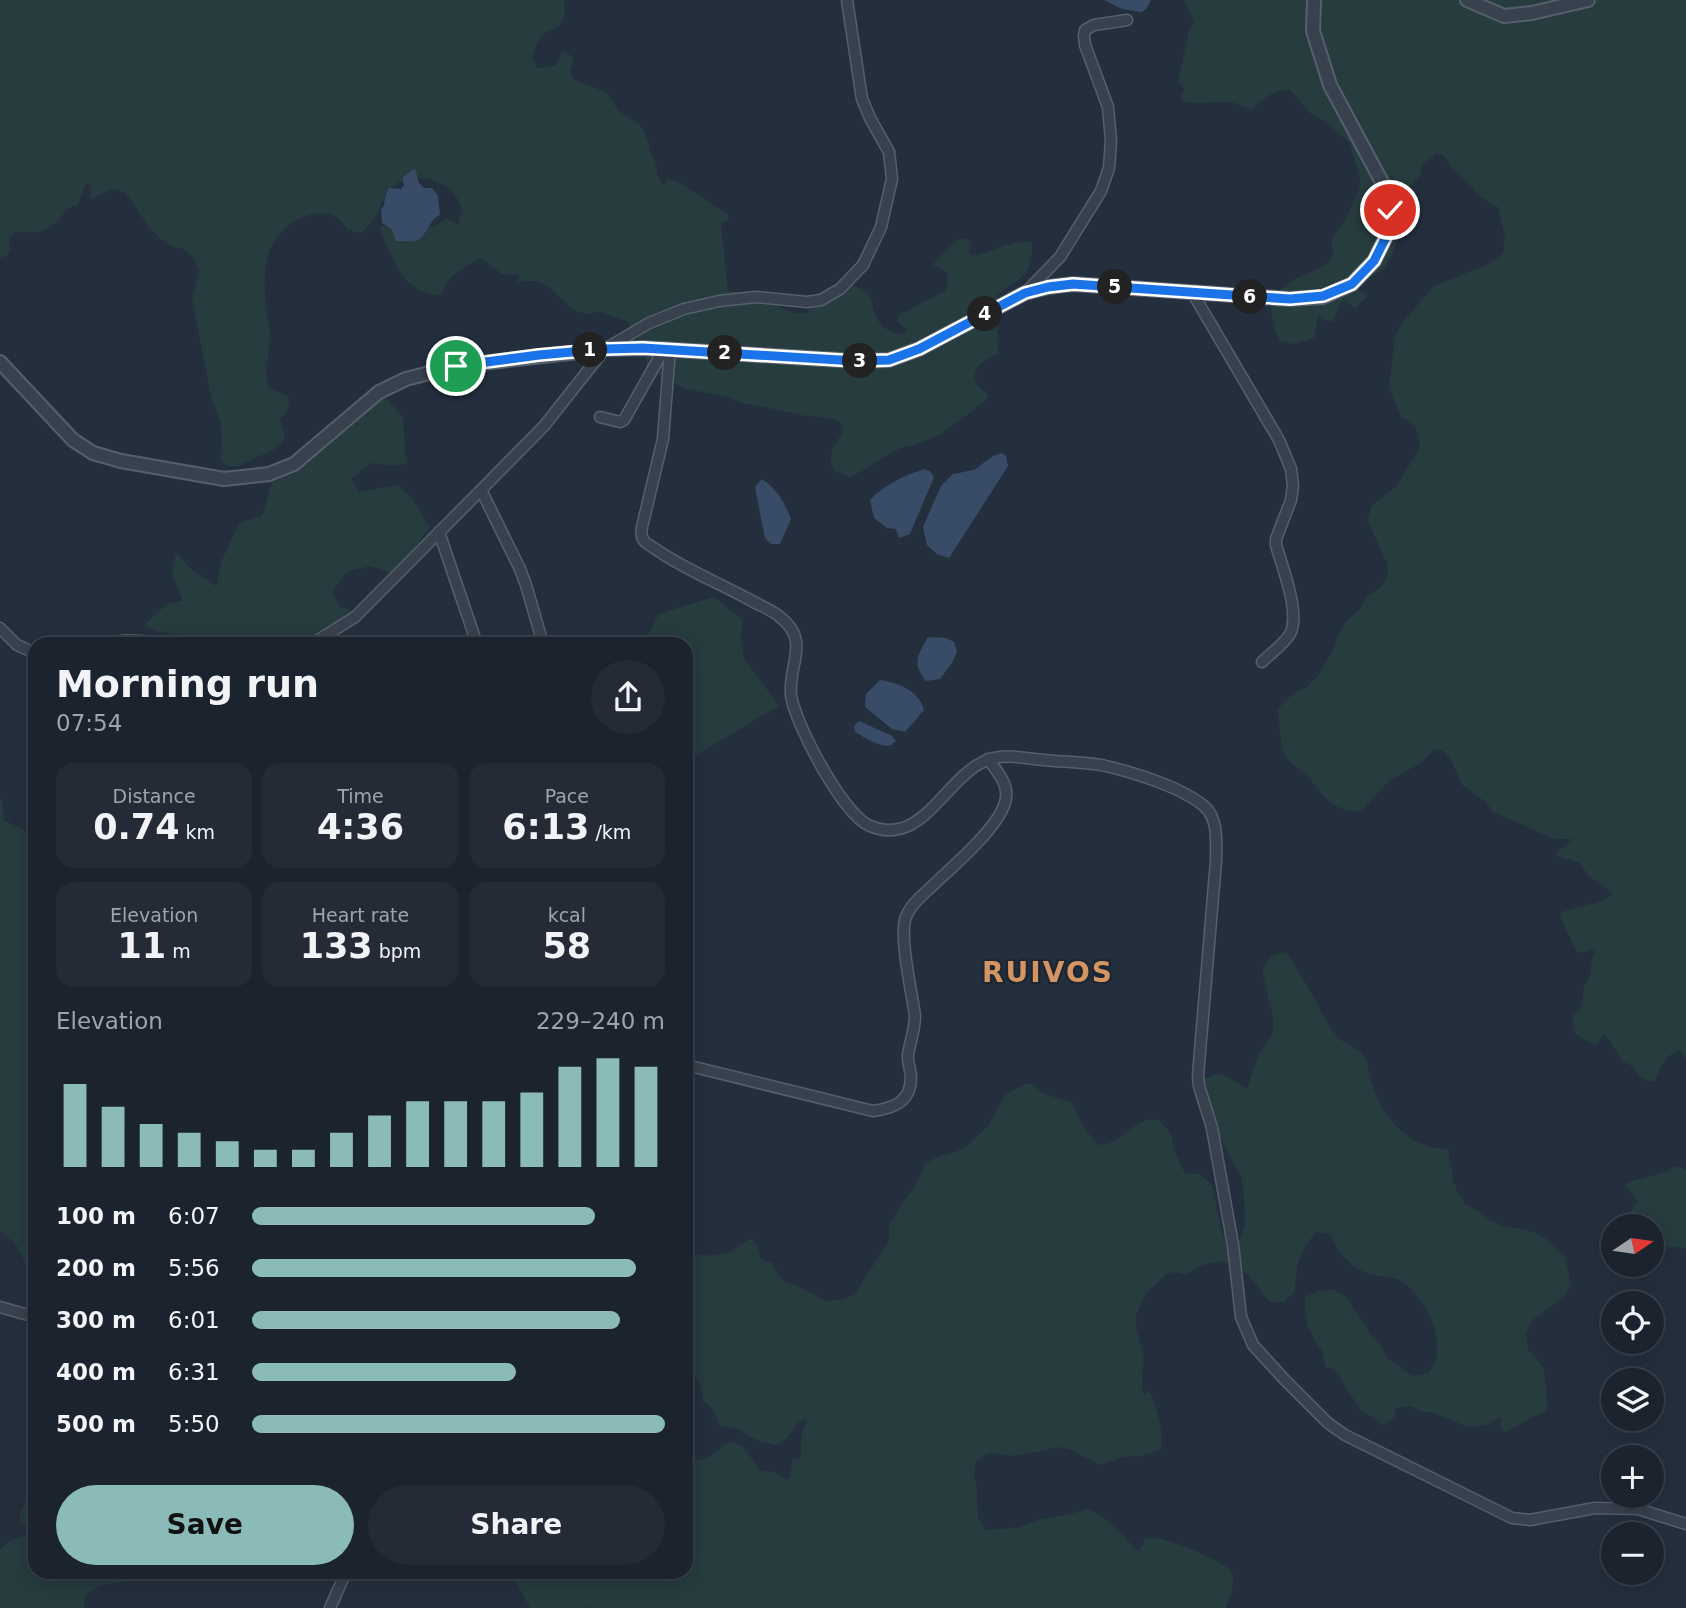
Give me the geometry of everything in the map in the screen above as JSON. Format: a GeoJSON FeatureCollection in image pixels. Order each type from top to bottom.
{"type":"FeatureCollection","features":[{"type":"Feature","properties":{"kind":"street"},"geometry":{"type":"LineString","coordinates":[[323,637],[355,617],[544,426],[605,349],[649,323],[695,306],[756,297],[807,302],[821,300],[840,289],[863,265],[881,227],[892,179],[889,152],[862,99],[847,0]]}},
{"type":"Feature","properties":{"kind":"street"},"geometry":{"type":"LineString","coordinates":[[0,362],[73,440],[93,453],[121,461],[224,480],[269,474],[295,464],[379,392],[406,379],[456,366],[605,349],[667,349],[856,361],[889,360],[919,349],[1025,293],[1073,284],[1290,299],[1323,296],[1352,284],[1374,261],[1390,229],[1390,210],[1384,188],[1330,85],[1313,31],[1314,0]]}},
{"type":"Feature","properties":{"kind":"street"},"geometry":{"type":"LineString","coordinates":[[1467,0],[1504,16],[1532,13],[1588,0]]}},
{"type":"Feature","properties":{"kind":"street"},"geometry":{"type":"LineString","coordinates":[[1025,293],[1060,257],[1101,191],[1109,168],[1111,141],[1108,107],[1085,44],[1085,30],[1094,25],[1127,20]]}},
{"type":"Feature","properties":{"kind":"street"},"geometry":{"type":"LineString","coordinates":[[1192,292],[1279,440],[1291,470],[1291,500],[1276,545],[1294,618],[1288,638],[1262,662]]}},
{"type":"Feature","properties":{"kind":"street"},"geometry":{"type":"LineString","coordinates":[[600,417],[620,422],[624,420],[667,349]]}},
{"type":"Feature","properties":{"kind":"street"},"geometry":{"type":"LineString","coordinates":[[667,349],[663,439],[641,535],[644,541],[673,561],[779,616],[793,630],[798,645],[791,692],[795,712],[812,750],[843,800],[865,824],[884,831],[904,828],[926,816],[976,765],[988,759],[1006,757],[1105,766],[1175,788],[1206,807],[1215,827],[1216,861],[1199,1086],[1212,1128],[1233,1245],[1241,1317],[1253,1345],[1328,1423],[1345,1435],[1511,1518],[1530,1521],[1595,1508],[1638,1509],[1686,1524]]}},
{"type":"Feature","properties":{"kind":"street"},"geometry":{"type":"LineString","coordinates":[[481,490],[520,569],[541,637]]}},
{"type":"Feature","properties":{"kind":"street"},"geometry":{"type":"LineString","coordinates":[[439,532],[475,637]]}},
{"type":"Feature","properties":{"kind":"street"},"geometry":{"type":"LineString","coordinates":[[0,628],[18,645],[28,650]]}},
{"type":"Feature","properties":{"kind":"street"},"geometry":{"type":"LineString","coordinates":[[693,1067],[873,1111],[901,1103],[907,1094],[911,1078],[908,1057],[915,1026],[904,939],[905,918],[917,901],[993,827],[1003,810],[1007,795],[1003,779],[988,759]]}},
{"type":"Feature","properties":{"kind":"street"},"geometry":{"type":"LineString","coordinates":[[0,1307],[28,1315]]}},
{"type":"Feature","properties":{"kind":"street"},"geometry":{"type":"LineString","coordinates":[[330,1608],[343,1579]]}},
{"type":"Feature","properties":{"kind":"green space"},"geometry":{"type":"Polygon","coordinates":[[[0,0],[564,0],[565,14],[562,21],[556,28],[543,34],[535,47],[532,58],[537,69],[556,65],[562,51],[570,55],[574,59],[570,73],[573,79],[605,92],[618,111],[640,125],[649,142],[662,185],[668,179],[682,184],[727,214],[729,220],[723,222],[721,228],[728,291],[767,294],[784,309],[805,314],[843,280],[868,294],[878,320],[884,327],[902,334],[907,330],[897,321],[899,315],[945,291],[948,281],[946,272],[933,264],[957,240],[963,238],[969,241],[971,245],[968,252],[975,256],[1013,243],[1031,241],[1032,254],[1027,270],[997,296],[994,303],[999,353],[981,364],[975,373],[978,387],[989,395],[985,401],[941,434],[900,448],[851,477],[835,471],[831,466],[831,455],[842,433],[840,422],[684,388],[648,369],[643,345],[627,321],[600,312],[585,314],[572,309],[550,288],[538,281],[516,283],[520,275],[502,274],[481,258],[452,277],[441,296],[413,286],[401,274],[380,227],[393,221],[426,228],[446,219],[458,225],[462,210],[456,197],[441,184],[415,178],[398,182],[388,190],[375,218],[361,233],[348,230],[334,216],[314,214],[291,224],[273,243],[268,255],[265,282],[270,333],[266,373],[268,387],[289,397],[289,404],[280,420],[285,436],[281,444],[273,450],[238,466],[227,466],[221,460],[221,424],[211,397],[192,298],[199,271],[194,258],[183,249],[170,246],[159,238],[125,192],[112,189],[91,199],[91,188],[89,184],[85,184],[78,205],[67,210],[51,227],[42,231],[15,232],[9,239],[10,250],[0,258],[0,0]]]}},
{"type":"Feature","properties":{"kind":"green space"},"geometry":{"type":"Polygon","coordinates":[[[1184,0],[1686,0],[1686,1058],[1678,1050],[1673,1053],[1664,1063],[1655,1081],[1641,1078],[1632,1066],[1622,1061],[1605,1035],[1602,1035],[1596,1045],[1575,1032],[1572,1016],[1581,1008],[1584,986],[1590,975],[1595,951],[1593,949],[1577,952],[1560,913],[1600,901],[1613,894],[1588,875],[1580,863],[1557,856],[1556,853],[1573,839],[1554,839],[1493,812],[1486,802],[1462,785],[1451,760],[1443,751],[1437,749],[1421,763],[1390,780],[1361,811],[1350,811],[1334,805],[1284,754],[1278,710],[1294,693],[1307,687],[1318,676],[1347,621],[1359,610],[1367,597],[1379,589],[1388,576],[1387,563],[1367,520],[1372,505],[1396,487],[1420,446],[1417,430],[1406,419],[1402,419],[1389,389],[1395,335],[1434,286],[1491,263],[1503,253],[1505,238],[1498,207],[1478,196],[1444,156],[1437,153],[1422,165],[1421,174],[1412,185],[1395,195],[1390,202],[1399,239],[1385,268],[1371,277],[1359,279],[1358,290],[1368,295],[1355,308],[1344,300],[1333,321],[1326,321],[1318,316],[1314,338],[1294,344],[1280,341],[1270,297],[1293,280],[1320,268],[1332,257],[1331,240],[1354,203],[1360,181],[1350,143],[1323,120],[1311,114],[1290,90],[1274,93],[1252,109],[1231,102],[1182,101],[1184,89],[1178,80],[1190,28],[1194,22],[1184,0]]]}},
{"type":"Feature","properties":{"kind":"green space"},"geometry":{"type":"Polygon","coordinates":[[[385,397],[403,417],[408,464],[391,466],[371,463],[351,479],[359,492],[398,485],[412,498],[430,528],[391,573],[370,566],[347,572],[332,592],[340,607],[354,611],[310,637],[187,637],[156,631],[144,625],[167,604],[183,601],[172,575],[176,553],[193,571],[216,586],[222,560],[239,523],[262,516],[272,482],[295,473],[385,397]]]}},
{"type":"Feature","properties":{"kind":"green space"},"geometry":{"type":"Polygon","coordinates":[[[714,597],[743,620],[741,639],[744,658],[779,706],[693,757],[693,637],[647,637],[659,614],[714,597]]]}},
{"type":"Feature","properties":{"kind":"green space"},"geometry":{"type":"Polygon","coordinates":[[[0,797],[4,821],[28,832],[28,1269],[17,1246],[0,1230],[0,797]]]}},
{"type":"Feature","properties":{"kind":"green space"},"geometry":{"type":"Polygon","coordinates":[[[1286,952],[1333,1031],[1364,1057],[1377,1097],[1400,1130],[1422,1144],[1448,1149],[1453,1180],[1466,1205],[1503,1226],[1530,1231],[1544,1237],[1565,1257],[1571,1285],[1564,1297],[1531,1321],[1526,1335],[1528,1349],[1543,1368],[1547,1411],[1506,1432],[1501,1430],[1499,1417],[1487,1425],[1468,1427],[1411,1406],[1396,1408],[1395,1417],[1383,1425],[1362,1412],[1338,1375],[1325,1367],[1322,1351],[1308,1327],[1305,1297],[1333,1289],[1346,1297],[1370,1333],[1381,1344],[1386,1357],[1412,1376],[1428,1373],[1435,1362],[1437,1349],[1434,1327],[1418,1297],[1403,1282],[1361,1271],[1343,1255],[1330,1234],[1316,1232],[1300,1260],[1295,1291],[1284,1302],[1270,1302],[1244,1271],[1229,1263],[1219,1262],[1199,1267],[1188,1275],[1176,1272],[1167,1274],[1147,1292],[1136,1315],[1136,1326],[1144,1357],[1143,1392],[1145,1394],[1150,1391],[1157,1413],[1162,1435],[1161,1450],[1123,1457],[1100,1465],[1071,1450],[1058,1447],[1016,1456],[988,1453],[976,1461],[974,1474],[978,1519],[986,1530],[1015,1528],[1088,1509],[1109,1522],[1137,1551],[1145,1538],[1155,1538],[1173,1542],[1218,1561],[1233,1575],[1232,1590],[1226,1608],[530,1608],[512,1579],[693,1579],[693,1460],[706,1459],[731,1441],[743,1447],[760,1470],[775,1472],[785,1479],[790,1477],[793,1458],[799,1460],[801,1457],[801,1436],[806,1418],[798,1422],[787,1438],[776,1445],[733,1428],[720,1427],[713,1410],[702,1399],[700,1382],[693,1375],[693,1254],[730,1252],[752,1239],[761,1259],[773,1263],[782,1280],[825,1301],[841,1300],[854,1295],[889,1241],[889,1226],[915,1187],[925,1164],[967,1146],[988,1126],[1006,1094],[1026,1083],[1032,1084],[1042,1093],[1072,1103],[1087,1131],[1100,1145],[1114,1141],[1140,1122],[1159,1120],[1171,1134],[1174,1149],[1185,1174],[1199,1174],[1212,1185],[1222,1232],[1228,1245],[1240,1240],[1245,1225],[1241,1177],[1208,1115],[1198,1106],[1205,1078],[1221,1073],[1247,1089],[1257,1058],[1273,1032],[1273,1018],[1262,969],[1271,956],[1286,952]]]}},
{"type":"Feature","properties":{"kind":"green space"},"geometry":{"type":"Polygon","coordinates":[[[1675,1166],[1686,1170],[1686,1249],[1664,1248],[1664,1214],[1629,1214],[1637,1201],[1626,1185],[1628,1182],[1666,1172],[1675,1166]]]}},
{"type":"Feature","properties":{"kind":"green space"},"geometry":{"type":"Polygon","coordinates":[[[28,1498],[28,1527],[20,1523],[28,1498]]]}},
{"type":"Feature","properties":{"kind":"green space"},"geometry":{"type":"Polygon","coordinates":[[[28,1534],[28,1579],[141,1579],[100,1586],[87,1594],[84,1608],[0,1608],[0,1550],[10,1541],[28,1534]]]}},
{"type":"Feature","properties":{"kind":"water"},"geometry":{"type":"Polygon","coordinates":[[[1104,0],[1151,0],[1142,12],[1122,9],[1104,0]]]}},
{"type":"Feature","properties":{"kind":"water"},"geometry":{"type":"Polygon","coordinates":[[[415,168],[419,183],[424,188],[432,188],[438,196],[440,215],[419,239],[396,241],[391,228],[382,223],[381,209],[389,188],[401,189],[404,185],[402,178],[415,168]]]}},
{"type":"Feature","properties":{"kind":"water"},"geometry":{"type":"Polygon","coordinates":[[[1002,453],[1006,456],[1008,466],[949,558],[937,554],[927,545],[923,527],[941,486],[953,474],[974,470],[993,456],[1002,453]]]}},
{"type":"Feature","properties":{"kind":"water"},"geometry":{"type":"Polygon","coordinates":[[[924,469],[930,471],[934,477],[910,534],[899,538],[896,529],[887,528],[874,518],[870,500],[895,481],[924,469]]]}},
{"type":"Feature","properties":{"kind":"water"},"geometry":{"type":"Polygon","coordinates":[[[762,479],[780,497],[791,519],[780,544],[771,544],[765,538],[755,487],[762,479]]]}},
{"type":"Feature","properties":{"kind":"water"},"geometry":{"type":"Polygon","coordinates":[[[928,637],[946,638],[954,642],[957,651],[940,679],[926,681],[919,669],[918,659],[928,637]]]}},
{"type":"Feature","properties":{"kind":"water"},"geometry":{"type":"Polygon","coordinates":[[[880,680],[907,689],[921,703],[924,710],[905,732],[892,729],[865,707],[866,694],[880,680]]]}},
{"type":"Feature","properties":{"kind":"water"},"geometry":{"type":"Polygon","coordinates":[[[859,721],[892,736],[896,741],[887,746],[867,739],[855,732],[854,726],[859,721]]]}},
{"type":"Feature","properties":{"kind":"district","name":"RUIVOS"},"geometry":{"type":"Point","coordinates":[1048,972]}},
{"type":"Feature","properties":{"kind":"route"},"geometry":{"type":"LineString","coordinates":[[456,366],[539,355],[643,348],[856,361],[889,360],[919,349],[1025,293],[1073,284],[1290,299],[1323,296],[1352,284],[1374,261],[1390,229],[1390,210]]}}]}
